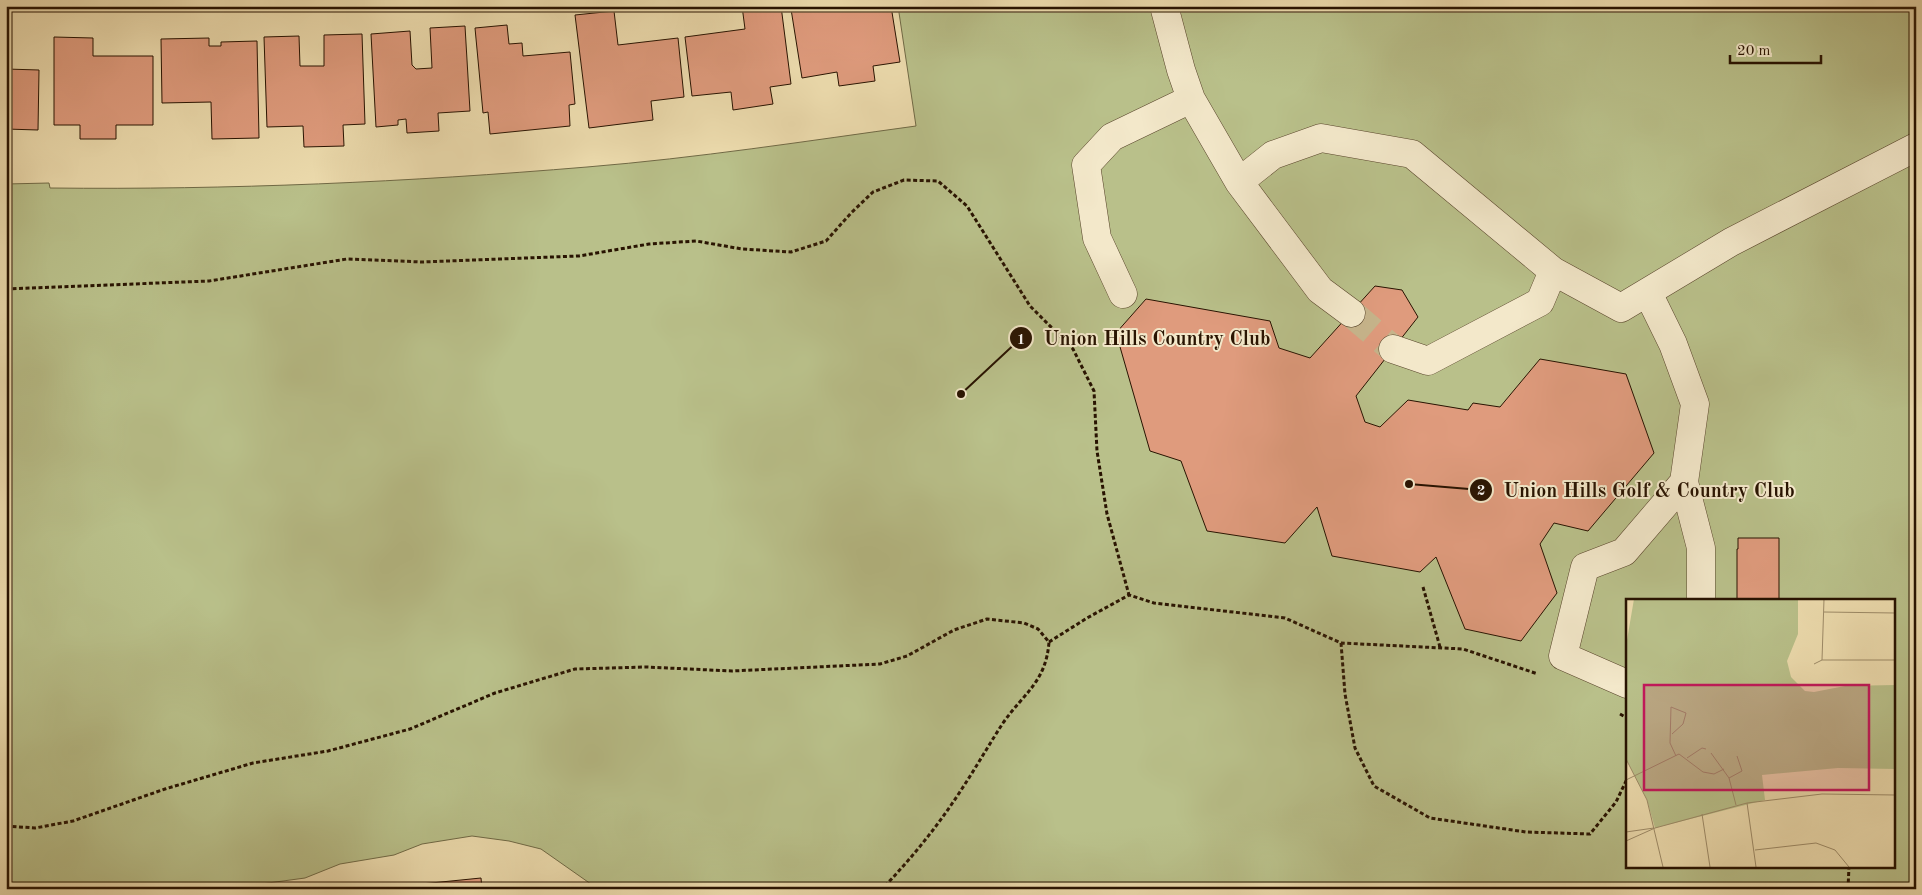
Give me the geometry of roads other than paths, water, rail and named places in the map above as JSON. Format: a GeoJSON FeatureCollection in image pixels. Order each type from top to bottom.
{"type":"FeatureCollection","features":[{"type":"Feature","properties":{"kind":"lane"},"geometry":{"type":"LineString","coordinates":[[1164,6],[1181,70],[1191,99],[1239,182],[1320,290],[1350,313]]}},
{"type":"Feature","properties":{"kind":"lane"},"geometry":{"type":"LineString","coordinates":[[1123,294],[1097,238],[1086,165],[1112,136],[1191,99]]}},
{"type":"Feature","properties":{"kind":"lane"},"geometry":{"type":"LineString","coordinates":[[1239,182],[1273,155],[1321,138],[1412,154],[1553,271],[1621,308],[1731,242],[1916,147]]}},
{"type":"Feature","properties":{"kind":"lane"},"geometry":{"type":"LineString","coordinates":[[1393,349],[1428,361],[1540,302],[1553,271]]}},
{"type":"Feature","properties":{"kind":"lane"},"geometry":{"type":"LineString","coordinates":[[1648,293],[1672,344],[1695,404],[1684,482],[1701,548],[1701,599]]}},
{"type":"Feature","properties":{"kind":"lane"},"geometry":{"type":"LineString","coordinates":[[1626,684],[1563,656],[1585,567],[1624,552],[1684,482]]}},
{"type":"Feature","properties":{"kind":"tunnel"},"geometry":{"type":"LineString","coordinates":[[1351,313],[1393,349]]}},
{"type":"Feature","properties":{"kind":"place","name":"Union Hills Country Club"},"geometry":{"type":"Point","coordinates":[961,394]}},
{"type":"Feature","properties":{"kind":"place","name":"Union Hills Golf & Country Club"},"geometry":{"type":"Point","coordinates":[1409,484]}}]}
